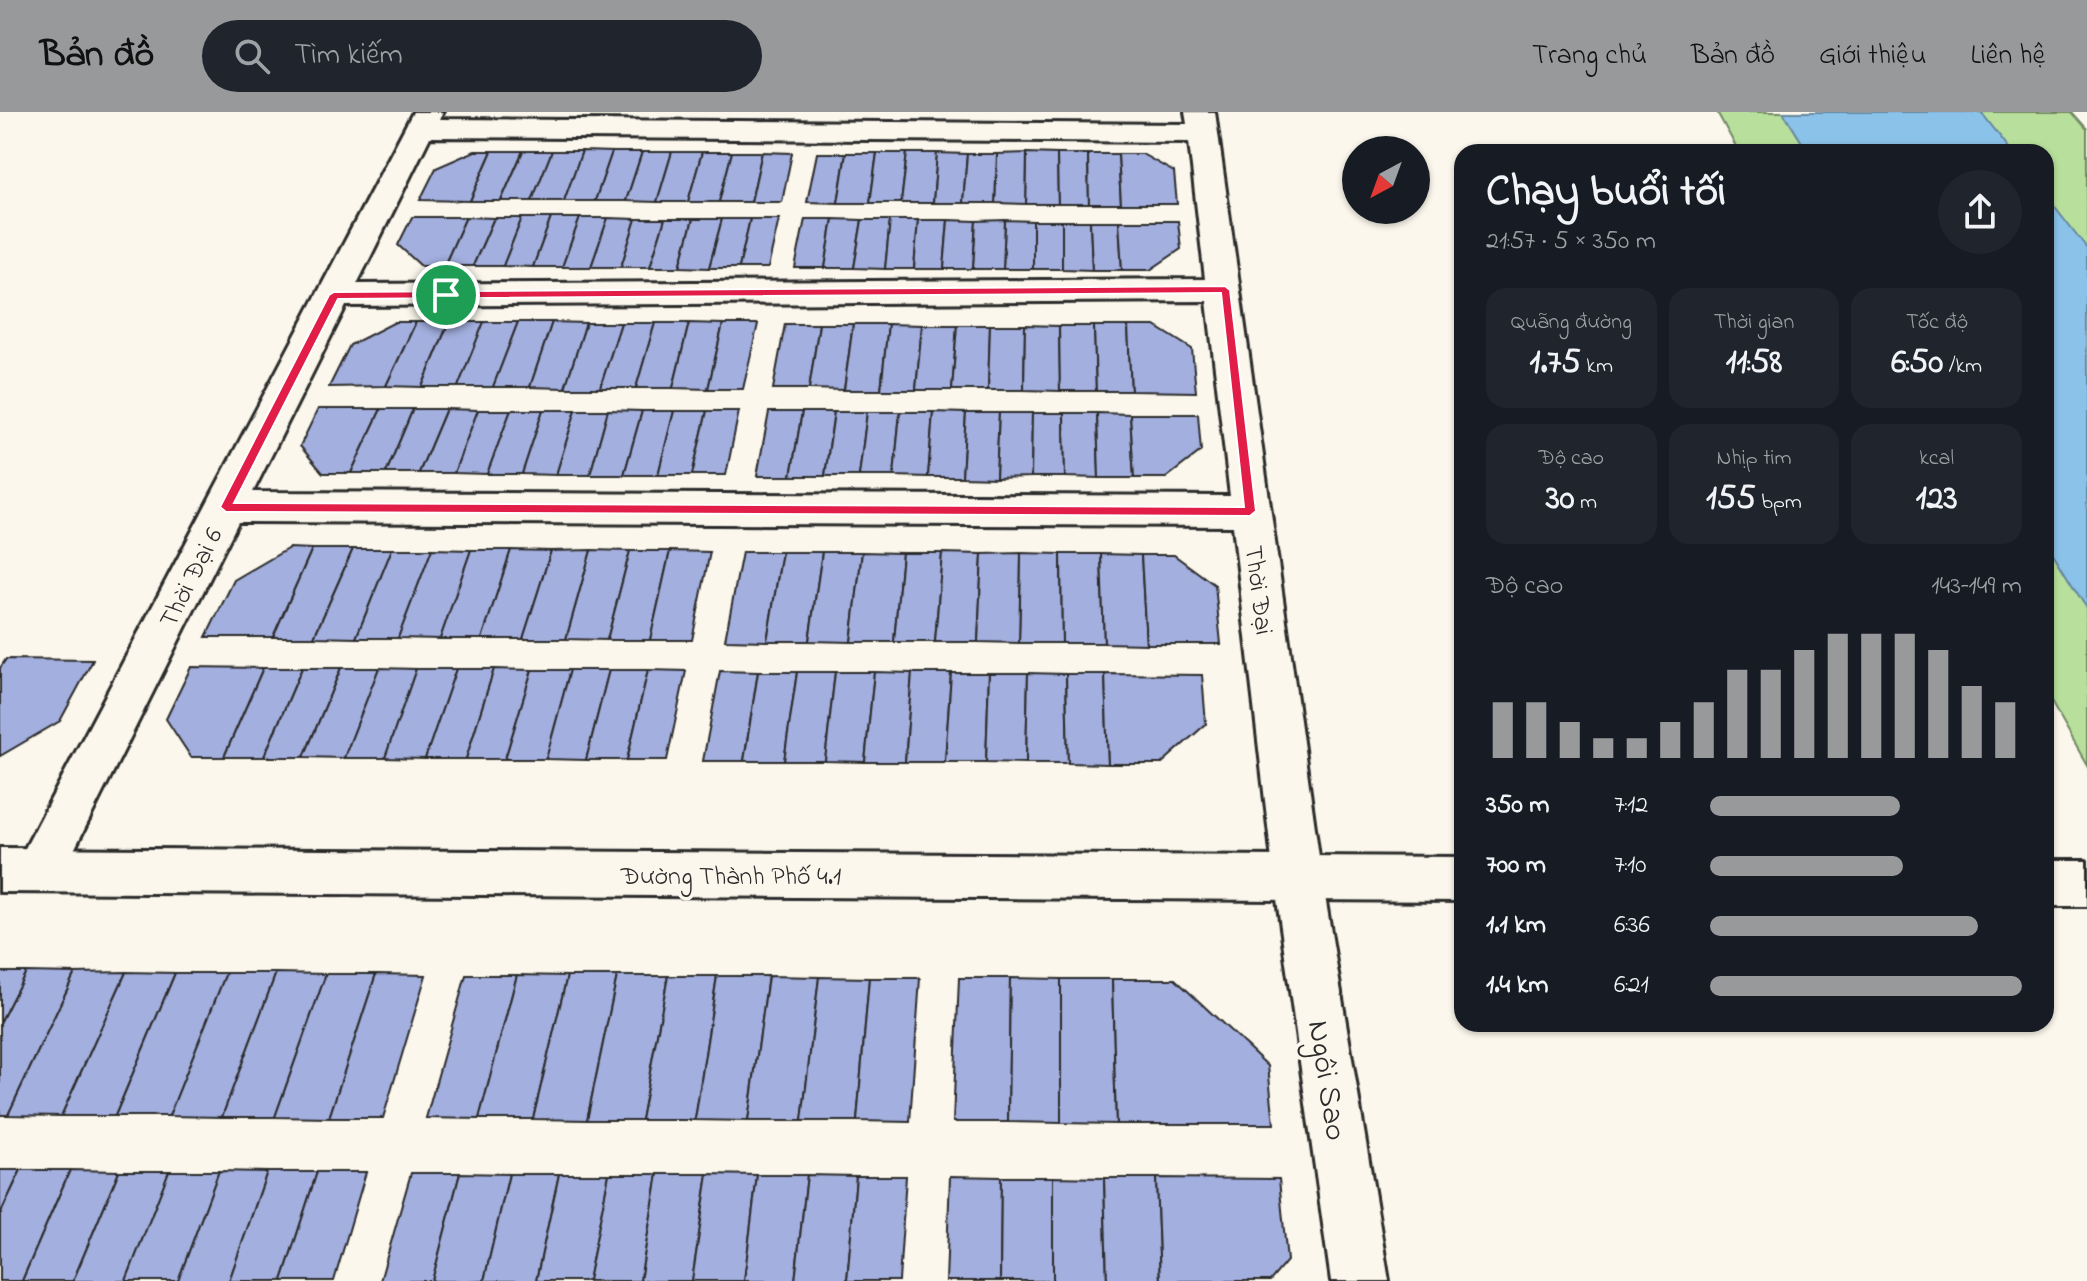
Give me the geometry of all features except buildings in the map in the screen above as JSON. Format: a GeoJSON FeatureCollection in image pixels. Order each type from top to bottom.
{"type":"FeatureCollection","features":[{"type":"Feature","properties":{"kind":"street"},"geometry":{"type":"LineString","coordinates":[[424,120],[1202,122]]}},
{"type":"Feature","properties":{"kind":"street","name":"Thời Đại 6"},"geometry":{"type":"LineString","coordinates":[[20,870],[226,507],[424,120]]}},
{"type":"Feature","properties":{"kind":"street","name":"Thời Đại"},"geometry":{"type":"LineString","coordinates":[[1202,122],[1298,878]]}},
{"type":"Feature","properties":{"kind":"street"},"geometry":{"type":"LineString","coordinates":[[334,295],[1225,290]]}},
{"type":"Feature","properties":{"kind":"street"},"geometry":{"type":"LineString","coordinates":[[226,507],[1250,511]]}},
{"type":"Feature","properties":{"kind":"street","name":"Đường Thành Phố 4.1"},"geometry":{"type":"LineString","coordinates":[[20,870],[1454,879]]}},
{"type":"Feature","properties":{"kind":"street","name":"Ngôi Sao"},"geometry":{"type":"LineString","coordinates":[[1298,878],[1360,1281]]}},
{"type":"Feature","properties":{"kind":"street"},"geometry":{"type":"LineString","coordinates":[[2054,883],[2087,883]]}},
{"type":"Feature","properties":{"kind":"green space"},"geometry":{"type":"Polygon","coordinates":[[[1717,112],[2072,112],[2087,129],[2087,765],[2054,707],[2054,144],[1735,144],[1717,112]]]}},
{"type":"Feature","properties":{"kind":"water"},"geometry":{"type":"Polygon","coordinates":[[[1783,112],[1981,112],[2006,144],[1803,144],[1783,112]]]}},
{"type":"Feature","properties":{"kind":"water"},"geometry":{"type":"Polygon","coordinates":[[[2054,205],[2087,248],[2087,609],[2054,555],[2054,205]]]}},
{"type":"Feature","properties":{"kind":"route"},"geometry":{"type":"LineString","coordinates":[[1225,290],[1250,511],[226,507],[334,295],[446,295],[1225,290]]}}]}
